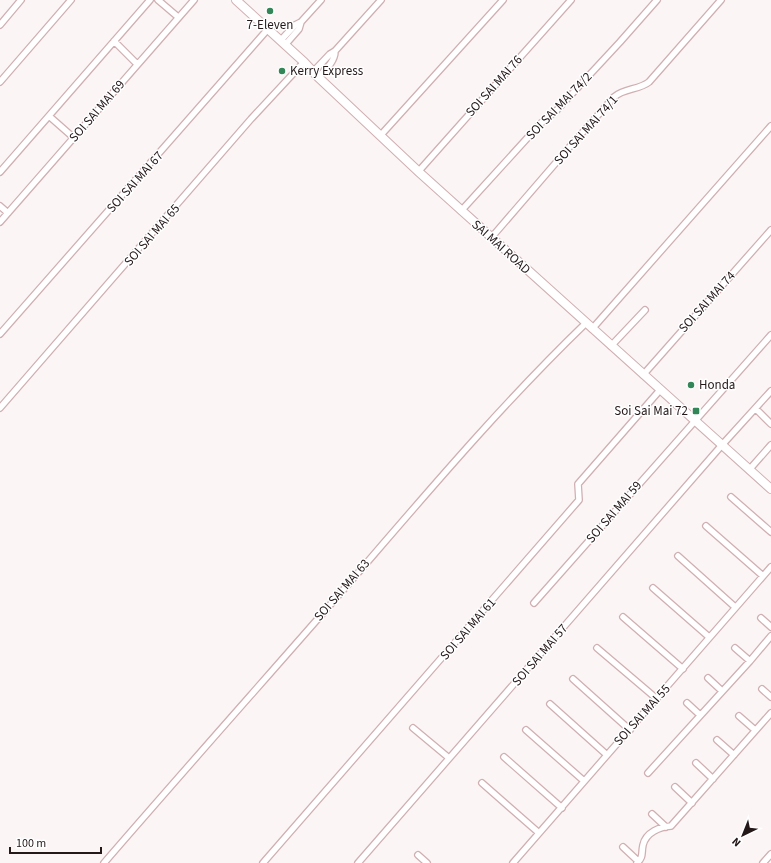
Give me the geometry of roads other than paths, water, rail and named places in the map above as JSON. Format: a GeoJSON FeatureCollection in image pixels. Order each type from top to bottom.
{"type":"FeatureCollection","features":[{"type":"Feature","properties":{"kind":"main road","name":"SAI MAI ROAD"},"geometry":{"type":"LineString","coordinates":[[236,0],[283,42],[315,75],[418,172],[771,489]]}},
{"type":"Feature","properties":{"kind":"street"},"geometry":{"type":"LineString","coordinates":[[0,25],[22,0]]}},
{"type":"Feature","properties":{"kind":"street"},"geometry":{"type":"LineString","coordinates":[[0,82],[71,0]]}},
{"type":"Feature","properties":{"kind":"street"},"geometry":{"type":"LineString","coordinates":[[0,172],[150,0]]}},
{"type":"Feature","properties":{"kind":"street"},"geometry":{"type":"LineString","coordinates":[[158,0],[178,17]]}},
{"type":"Feature","properties":{"kind":"street","name":"SOI SAI MAI 69"},"geometry":{"type":"LineString","coordinates":[[0,222],[194,0]]}},
{"type":"Feature","properties":{"kind":"street"},"geometry":{"type":"LineString","coordinates":[[283,42],[299,29],[301,22],[321,0]]}},
{"type":"Feature","properties":{"kind":"street"},"geometry":{"type":"LineString","coordinates":[[315,75],[332,62],[335,57],[335,51],[381,0]]}},
{"type":"Feature","properties":{"kind":"street"},"geometry":{"type":"LineString","coordinates":[[380,136],[503,0]]}},
{"type":"Feature","properties":{"kind":"street","name":"SOI SAI MAI 76"},"geometry":{"type":"LineString","coordinates":[[418,172],[571,0]]}},
{"type":"Feature","properties":{"kind":"street","name":"SOI SAI MAI 74/2"},"geometry":{"type":"LineString","coordinates":[[462,211],[541,123],[556,111],[657,0]]}},
{"type":"Feature","properties":{"kind":"street","name":"SOI SAI MAI 74/1"},"geometry":{"type":"LineString","coordinates":[[491,238],[614,97],[622,92],[642,86],[649,82],[721,0]]}},
{"type":"Feature","properties":{"kind":"street","name":"SOI SAI MAI 67"},"geometry":{"type":"LineString","coordinates":[[0,334],[268,29]]}},
{"type":"Feature","properties":{"kind":"street"},"geometry":{"type":"LineString","coordinates":[[114,41],[137,64]]}},
{"type":"Feature","properties":{"kind":"street","name":"SOI SAI MAI 65"},"geometry":{"type":"LineString","coordinates":[[0,408],[251,119],[304,62]]}},
{"type":"Feature","properties":{"kind":"street"},"geometry":{"type":"LineString","coordinates":[[49,116],[74,138]]}},
{"type":"Feature","properties":{"kind":"street"},"geometry":{"type":"LineString","coordinates":[[589,326],[771,126]]}},
{"type":"Feature","properties":{"kind":"street"},"geometry":{"type":"LineString","coordinates":[[0,206],[8,213]]}},
{"type":"Feature","properties":{"kind":"street","name":"SOI SAI MAI 74"},"geometry":{"type":"LineString","coordinates":[[643,374],[771,230]]}},
{"type":"Feature","properties":{"kind":"street"},"geometry":{"type":"LineString","coordinates":[[611,346],[645,310]]}},
{"type":"Feature","properties":{"kind":"street","name":"SOI SAI MAI 63"},"geometry":{"type":"LineString","coordinates":[[104,863],[426,494],[550,358],[589,326]]}},
{"type":"Feature","properties":{"kind":"street"},"geometry":{"type":"LineString","coordinates":[[694,421],[771,335]]}},
{"type":"Feature","properties":{"kind":"street","name":"SOI SAI MAI 61"},"geometry":{"type":"LineString","coordinates":[[263,863],[579,500],[578,484],[660,390]]}},
{"type":"Feature","properties":{"kind":"street","name":"SOI SAI MAI 57"},"geometry":{"type":"LineString","coordinates":[[358,863],[722,445],[771,391]]}},
{"type":"Feature","properties":{"kind":"street"},"geometry":{"type":"LineString","coordinates":[[756,408],[771,424]]}},
{"type":"Feature","properties":{"kind":"street","name":"SOI SAI MAI 59"},"geometry":{"type":"LineString","coordinates":[[534,603],[694,421]]}},
{"type":"Feature","properties":{"kind":"street"},"geometry":{"type":"LineString","coordinates":[[749,470],[771,445]]}},
{"type":"Feature","properties":{"kind":"street"},"geometry":{"type":"LineString","coordinates":[[731,497],[771,532]]}},
{"type":"Feature","properties":{"kind":"street"},"geometry":{"type":"LineString","coordinates":[[706,526],[763,576]]}},
{"type":"Feature","properties":{"kind":"street"},"geometry":{"type":"LineString","coordinates":[[678,556],[735,607]]}},
{"type":"Feature","properties":{"kind":"street","name":"SOI SAI MAI 55"},"geometry":{"type":"LineString","coordinates":[[513,863],[771,567]]}},
{"type":"Feature","properties":{"kind":"street"},"geometry":{"type":"LineString","coordinates":[[653,588],[709,637]]}},
{"type":"Feature","properties":{"kind":"street"},"geometry":{"type":"LineString","coordinates":[[623,617],[683,669]]}},
{"type":"Feature","properties":{"kind":"street"},"geometry":{"type":"LineString","coordinates":[[761,618],[771,627]]}},
{"type":"Feature","properties":{"kind":"street"},"geometry":{"type":"LineString","coordinates":[[648,772],[771,636]]}},
{"type":"Feature","properties":{"kind":"street"},"geometry":{"type":"LineString","coordinates":[[597,648],[656,699]]}},
{"type":"Feature","properties":{"kind":"street"},"geometry":{"type":"LineString","coordinates":[[736,648],[750,661]]}},
{"type":"Feature","properties":{"kind":"street"},"geometry":{"type":"LineString","coordinates":[[708,678],[722,691]]}},
{"type":"Feature","properties":{"kind":"street"},"geometry":{"type":"LineString","coordinates":[[573,679],[630,730]]}},
{"type":"Feature","properties":{"kind":"street"},"geometry":{"type":"LineString","coordinates":[[762,688],[771,697]]}},
{"type":"Feature","properties":{"kind":"street"},"geometry":{"type":"LineString","coordinates":[[550,704],[607,755]]}},
{"type":"Feature","properties":{"kind":"street"},"geometry":{"type":"LineString","coordinates":[[687,704],[700,715]]}},
{"type":"Feature","properties":{"kind":"street"},"geometry":{"type":"LineString","coordinates":[[623,847],[638,862],[642,857],[643,844],[646,839],[655,830],[666,826],[672,826],[771,713]]}},
{"type":"Feature","properties":{"kind":"street"},"geometry":{"type":"LineString","coordinates":[[739,716],[755,730]]}},
{"type":"Feature","properties":{"kind":"street"},"geometry":{"type":"LineString","coordinates":[[413,728],[449,758]]}},
{"type":"Feature","properties":{"kind":"street"},"geometry":{"type":"LineString","coordinates":[[526,730],[584,782]]}},
{"type":"Feature","properties":{"kind":"street"},"geometry":{"type":"LineString","coordinates":[[717,740],[734,755]]}},
{"type":"Feature","properties":{"kind":"street"},"geometry":{"type":"LineString","coordinates":[[504,757],[562,808]]}},
{"type":"Feature","properties":{"kind":"street"},"geometry":{"type":"LineString","coordinates":[[696,763],[713,779]]}},
{"type":"Feature","properties":{"kind":"street"},"geometry":{"type":"LineString","coordinates":[[482,783],[539,833]]}},
{"type":"Feature","properties":{"kind":"street"},"geometry":{"type":"LineString","coordinates":[[675,787],[692,803]]}},
{"type":"Feature","properties":{"kind":"street"},"geometry":{"type":"LineString","coordinates":[[652,814],[666,826]]}},
{"type":"Feature","properties":{"kind":"street"},"geometry":{"type":"LineString","coordinates":[[763,863],[771,854]]}},
{"type":"Feature","properties":{"kind":"street"},"geometry":{"type":"LineString","coordinates":[[418,855],[427,863]]}},
{"type":"Feature","properties":{"kind":"place","name":"7-Eleven"},"geometry":{"type":"Point","coordinates":[270,11]}},
{"type":"Feature","properties":{"kind":"place","name":"Kerry Express"},"geometry":{"type":"Point","coordinates":[282,71]}},
{"type":"Feature","properties":{"kind":"place","name":"Honda"},"geometry":{"type":"Point","coordinates":[691,385]}},
{"type":"Feature","properties":{"kind":"place","name":"Soi Sai Mai 72"},"geometry":{"type":"Point","coordinates":[696,411]}}]}
